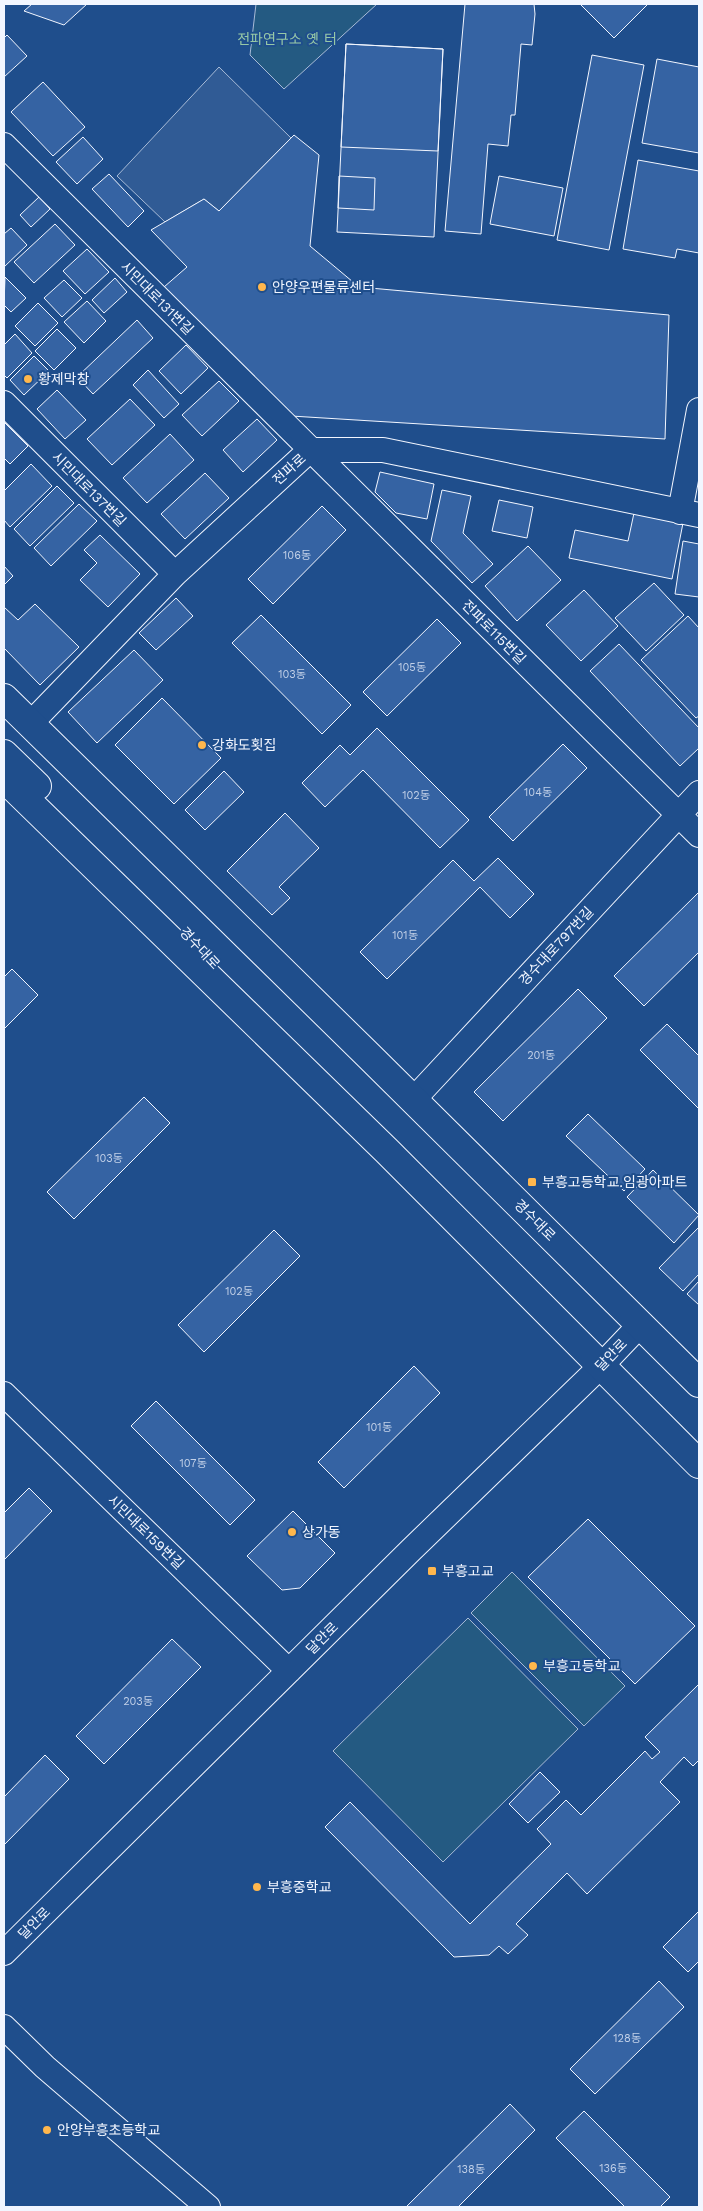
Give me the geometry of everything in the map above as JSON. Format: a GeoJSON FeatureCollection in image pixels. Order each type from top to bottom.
{"type":"FeatureCollection","features":[{"type":"Feature","properties":{"kind":"main road","name":"경수대로"},"geometry":{"type":"LineString","coordinates":[[4,698],[17,724],[370,1057],[699,1383]]}},
{"type":"Feature","properties":{"kind":"main road","name":"경수대로"},"geometry":{"type":"LineString","coordinates":[[4,754],[171,916],[387,1151]]}},
{"type":"Feature","properties":{"kind":"main road","name":"경수대로"},"geometry":{"type":"LineString","coordinates":[[4,778],[387,1151],[699,1464]]}},
{"type":"Feature","properties":{"kind":"street","name":"시민대로131번길"},"geometry":{"type":"LineString","coordinates":[[4,145],[310,450]]}},
{"type":"Feature","properties":{"kind":"street","name":"시민대로137번길"},"geometry":{"type":"LineString","coordinates":[[4,403],[175,574]]}},
{"type":"Feature","properties":{"kind":"street"},"geometry":{"type":"LineString","coordinates":[[690,513],[699,410]]}},
{"type":"Feature","properties":{"kind":"street","name":"전파로"},"geometry":{"type":"LineString","coordinates":[[17,724],[175,574],[310,450],[384,450],[690,513]]}},
{"type":"Feature","properties":{"kind":"street","name":"전파로115번길"},"geometry":{"type":"LineString","coordinates":[[310,450],[699,835]]}},
{"type":"Feature","properties":{"kind":"street","name":"경수대로797번길"},"geometry":{"type":"LineString","coordinates":[[413,1100],[699,793]]}},
{"type":"Feature","properties":{"kind":"street","name":"달안로"},"geometry":{"type":"LineString","coordinates":[[4,1953],[601,1366],[640,1325]]}},
{"type":"Feature","properties":{"kind":"street","name":"시민대로159번길"},"geometry":{"type":"LineString","coordinates":[[4,1394],[289,1671]]}},
{"type":"Feature","properties":{"kind":"street"},"geometry":{"type":"LineString","coordinates":[[4,2027],[45,2067],[208,2207]]}},
{"type":"Feature","properties":{"kind":"green space","name":"전파연구소 옛 터"},"geometry":{"type":"Polygon","coordinates":[[[256,4],[377,4],[284,89],[250,55],[256,4]]]}},
{"type":"Feature","properties":{"kind":"green space"},"geometry":{"type":"Polygon","coordinates":[[[512,1572],[625,1686],[584,1726],[471,1613],[512,1572]]]}},
{"type":"Feature","properties":{"kind":"green space"},"geometry":{"type":"Polygon","coordinates":[[[468,1618],[578,1729],[443,1862],[333,1751],[468,1618]]]}},
{"type":"Feature","properties":{"kind":"shaded area"},"geometry":{"type":"Polygon","coordinates":[[[219,67],[291,138],[219,211],[204,199],[165,222],[117,176],[219,67]]]}},
{"type":"Feature","properties":{"kind":"building"},"geometry":{"type":"Polygon","coordinates":[[[32,4],[87,4],[64,25],[24,11],[32,4]]]}},
{"type":"Feature","properties":{"kind":"building"},"geometry":{"type":"Polygon","coordinates":[[[465,4],[534,4],[535,14],[532,45],[521,44],[515,115],[511,115],[508,146],[488,144],[481,234],[445,231],[465,4]]]}},
{"type":"Feature","properties":{"kind":"building"},"geometry":{"type":"Polygon","coordinates":[[[580,4],[648,4],[614,38],[580,4]]]}},
{"type":"Feature","properties":{"kind":"building"},"geometry":{"type":"Polygon","coordinates":[[[7,35],[27,56],[4,77],[4,38],[7,35]]]}},
{"type":"Feature","properties":{"kind":"building"},"geometry":{"type":"Polygon","coordinates":[[[346,44],[443,49],[438,151],[341,147],[346,44]]]}},
{"type":"Feature","properties":{"kind":"building"},"geometry":{"type":"Polygon","coordinates":[[[346,44],[443,49],[434,237],[337,232],[346,44]]]}},
{"type":"Feature","properties":{"kind":"building"},"geometry":{"type":"Polygon","coordinates":[[[592,55],[644,65],[609,250],[557,240],[592,55]]]}},
{"type":"Feature","properties":{"kind":"building"},"geometry":{"type":"Polygon","coordinates":[[[657,59],[699,67],[699,153],[642,143],[657,59]]]}},
{"type":"Feature","properties":{"kind":"building"},"geometry":{"type":"Polygon","coordinates":[[[43,82],[85,127],[53,156],[11,112],[43,82]]]}},
{"type":"Feature","properties":{"kind":"building","name":"안양우편물류센터"},"geometry":{"type":"Polygon","coordinates":[[[294,135],[319,155],[310,246],[359,287],[669,315],[665,439],[291,416],[164,287],[187,267],[151,230],[204,199],[219,211],[294,135]]]}},
{"type":"Feature","properties":{"kind":"building"},"geometry":{"type":"Polygon","coordinates":[[[83,137],[103,159],[77,184],[56,162],[83,137]]]}},
{"type":"Feature","properties":{"kind":"building"},"geometry":{"type":"Polygon","coordinates":[[[638,160],[699,171],[699,253],[677,249],[675,258],[623,249],[638,160]]]}},
{"type":"Feature","properties":{"kind":"building"},"geometry":{"type":"Polygon","coordinates":[[[109,174],[144,211],[128,227],[92,189],[109,174]]]}},
{"type":"Feature","properties":{"kind":"building"},"geometry":{"type":"Polygon","coordinates":[[[339,176],[375,178],[374,210],[338,208],[339,176]]]}},
{"type":"Feature","properties":{"kind":"building"},"geometry":{"type":"Polygon","coordinates":[[[499,176],[563,188],[554,236],[490,224],[499,176]]]}},
{"type":"Feature","properties":{"kind":"building"},"geometry":{"type":"Polygon","coordinates":[[[39,197],[50,209],[31,227],[20,215],[39,197]]]}},
{"type":"Feature","properties":{"kind":"building"},"geometry":{"type":"Polygon","coordinates":[[[55,224],[75,245],[34,283],[14,262],[55,224]]]}},
{"type":"Feature","properties":{"kind":"building"},"geometry":{"type":"Polygon","coordinates":[[[11,228],[27,245],[4,267],[4,234],[11,228]]]}},
{"type":"Feature","properties":{"kind":"building"},"geometry":{"type":"Polygon","coordinates":[[[87,249],[109,272],[85,294],[63,271],[87,249]]]}},
{"type":"Feature","properties":{"kind":"building"},"geometry":{"type":"Polygon","coordinates":[[[5,277],[26,298],[11,312],[4,305],[5,277]]]}},
{"type":"Feature","properties":{"kind":"building"},"geometry":{"type":"Polygon","coordinates":[[[115,278],[127,292],[104,313],[92,300],[115,278]]]}},
{"type":"Feature","properties":{"kind":"building"},"geometry":{"type":"Polygon","coordinates":[[[64,280],[82,298],[62,317],[44,298],[64,280]]]}},
{"type":"Feature","properties":{"kind":"building"},"geometry":{"type":"Polygon","coordinates":[[[87,301],[106,321],[84,343],[64,322],[87,301]]]}},
{"type":"Feature","properties":{"kind":"building"},"geometry":{"type":"Polygon","coordinates":[[[38,303],[58,323],[35,346],[15,326],[38,303]]]}},
{"type":"Feature","properties":{"kind":"building"},"geometry":{"type":"Polygon","coordinates":[[[137,320],[153,338],[93,394],[77,377],[137,320]]]}},
{"type":"Feature","properties":{"kind":"building"},"geometry":{"type":"Polygon","coordinates":[[[57,329],[76,348],[54,370],[35,351],[57,329]]]}},
{"type":"Feature","properties":{"kind":"building"},"geometry":{"type":"Polygon","coordinates":[[[15,334],[32,353],[7,378],[4,375],[4,345],[15,334]]]}},
{"type":"Feature","properties":{"kind":"building"},"geometry":{"type":"Polygon","coordinates":[[[186,345],[208,368],[181,394],[159,371],[186,345]]]}},
{"type":"Feature","properties":{"kind":"building"},"geometry":{"type":"Polygon","coordinates":[[[34,356],[49,371],[24,395],[10,380],[34,356]]]}},
{"type":"Feature","properties":{"kind":"building"},"geometry":{"type":"Polygon","coordinates":[[[148,370],[179,404],[164,418],[133,385],[148,370]]]}},
{"type":"Feature","properties":{"kind":"building"},"geometry":{"type":"Polygon","coordinates":[[[219,381],[239,401],[202,436],[182,415],[219,381]]]}},
{"type":"Feature","properties":{"kind":"building"},"geometry":{"type":"Polygon","coordinates":[[[57,390],[86,420],[65,439],[37,409],[57,390]]]}},
{"type":"Feature","properties":{"kind":"building"},"geometry":{"type":"Polygon","coordinates":[[[130,399],[155,425],[112,465],[87,439],[130,399]]]}},
{"type":"Feature","properties":{"kind":"building"},"geometry":{"type":"Polygon","coordinates":[[[257,419],[277,440],[243,472],[223,450],[257,419]]]}},
{"type":"Feature","properties":{"kind":"building"},"geometry":{"type":"Polygon","coordinates":[[[4,422],[28,446],[10,464],[4,458],[4,422]]]}},
{"type":"Feature","properties":{"kind":"building"},"geometry":{"type":"Polygon","coordinates":[[[170,434],[194,460],[147,503],[123,478],[170,434]]]}},
{"type":"Feature","properties":{"kind":"building"},"geometry":{"type":"Polygon","coordinates":[[[31,464],[52,486],[10,527],[4,520],[4,491],[31,464]]]}},
{"type":"Feature","properties":{"kind":"building"},"geometry":{"type":"Polygon","coordinates":[[[380,472],[434,484],[427,519],[396,513],[375,492],[380,472]]]}},
{"type":"Feature","properties":{"kind":"building"},"geometry":{"type":"Polygon","coordinates":[[[205,473],[229,498],[185,539],[161,514],[205,473]]]}},
{"type":"Feature","properties":{"kind":"building"},"geometry":{"type":"Polygon","coordinates":[[[57,486],[74,503],[30,546],[14,529],[57,486]]]}},
{"type":"Feature","properties":{"kind":"building"},"geometry":{"type":"Polygon","coordinates":[[[442,490],[471,496],[463,533],[493,564],[472,583],[431,541],[442,490]]]}},
{"type":"Feature","properties":{"kind":"building"},"geometry":{"type":"Polygon","coordinates":[[[499,500],[533,507],[527,538],[492,531],[499,500]]]}},
{"type":"Feature","properties":{"kind":"building"},"geometry":{"type":"Polygon","coordinates":[[[79,504],[97,521],[51,566],[34,548],[79,504]]]}},
{"type":"Feature","properties":{"kind":"building"},"geometry":{"type":"Polygon","coordinates":[[[322,506],[346,530],[273,604],[248,579],[322,506]]]}},
{"type":"Feature","properties":{"kind":"building"},"geometry":{"type":"Polygon","coordinates":[[[634,513],[683,523],[672,579],[569,558],[575,530],[628,541],[634,513]]]}},
{"type":"Feature","properties":{"kind":"building"},"geometry":{"type":"Polygon","coordinates":[[[100,535],[140,574],[108,607],[80,580],[97,563],[84,550],[100,535]]]}},
{"type":"Feature","properties":{"kind":"building"},"geometry":{"type":"Polygon","coordinates":[[[683,541],[699,544],[699,597],[675,594],[683,541]]]}},
{"type":"Feature","properties":{"kind":"building"},"geometry":{"type":"Polygon","coordinates":[[[528,546],[561,580],[517,621],[485,586],[528,546]]]}},
{"type":"Feature","properties":{"kind":"building"},"geometry":{"type":"Polygon","coordinates":[[[4,566],[13,576],[4,585],[4,566]]]}},
{"type":"Feature","properties":{"kind":"building"},"geometry":{"type":"Polygon","coordinates":[[[654,583],[684,615],[646,651],[615,618],[654,583]]]}},
{"type":"Feature","properties":{"kind":"building"},"geometry":{"type":"Polygon","coordinates":[[[584,590],[618,626],[581,661],[546,625],[584,590]]]}},
{"type":"Feature","properties":{"kind":"building"},"geometry":{"type":"Polygon","coordinates":[[[176,598],[193,616],[156,650],[139,633],[176,598]]]}},
{"type":"Feature","properties":{"kind":"building"},"geometry":{"type":"Polygon","coordinates":[[[35,604],[79,647],[40,685],[4,648],[4,607],[18,620],[35,604]]]}},
{"type":"Feature","properties":{"kind":"building"},"geometry":{"type":"Polygon","coordinates":[[[261,615],[351,705],[322,734],[232,643],[261,615]]]}},
{"type":"Feature","properties":{"kind":"building"},"geometry":{"type":"Polygon","coordinates":[[[688,616],[699,628],[699,716],[696,718],[641,660],[688,616]]]}},
{"type":"Feature","properties":{"kind":"building"},"geometry":{"type":"Polygon","coordinates":[[[437,619],[461,643],[387,716],[363,692],[437,619]]]}},
{"type":"Feature","properties":{"kind":"building"},"geometry":{"type":"Polygon","coordinates":[[[619,644],[699,728],[699,748],[680,766],[590,671],[619,644]]]}},
{"type":"Feature","properties":{"kind":"building"},"geometry":{"type":"Polygon","coordinates":[[[134,650],[163,680],[97,743],[68,712],[134,650]]]}},
{"type":"Feature","properties":{"kind":"building"},"geometry":{"type":"Polygon","coordinates":[[[162,698],[221,758],[174,804],[115,745],[162,698]]]}},
{"type":"Feature","properties":{"kind":"building"},"geometry":{"type":"Polygon","coordinates":[[[377,728],[469,820],[440,848],[363,770],[325,807],[302,783],[340,745],[350,755],[377,728]]]}},
{"type":"Feature","properties":{"kind":"building"},"geometry":{"type":"Polygon","coordinates":[[[563,744],[587,768],[513,841],[489,817],[563,744]]]}},
{"type":"Feature","properties":{"kind":"building"},"geometry":{"type":"Polygon","coordinates":[[[224,771],[244,792],[205,830],[185,810],[224,771]]]}},
{"type":"Feature","properties":{"kind":"building"},"geometry":{"type":"Polygon","coordinates":[[[285,813],[319,848],[279,887],[290,898],[272,915],[227,871],[285,813]]]}},
{"type":"Feature","properties":{"kind":"building"},"geometry":{"type":"Polygon","coordinates":[[[498,858],[534,894],[510,918],[480,887],[387,979],[360,952],[453,860],[474,881],[498,858]]]}},
{"type":"Feature","properties":{"kind":"building"},"geometry":{"type":"Polygon","coordinates":[[[699,892],[699,952],[644,1006],[614,976],[699,892]]]}},
{"type":"Feature","properties":{"kind":"building"},"geometry":{"type":"Polygon","coordinates":[[[12,969],[38,995],[4,1029],[4,977],[12,969]]]}},
{"type":"Feature","properties":{"kind":"building"},"geometry":{"type":"Polygon","coordinates":[[[578,989],[607,1018],[503,1121],[474,1092],[578,989]]]}},
{"type":"Feature","properties":{"kind":"building"},"geometry":{"type":"Polygon","coordinates":[[[667,1024],[699,1056],[699,1109],[640,1050],[667,1024]]]}},
{"type":"Feature","properties":{"kind":"building"},"geometry":{"type":"Polygon","coordinates":[[[144,1097],[170,1123],[74,1219],[47,1192],[144,1097]]]}},
{"type":"Feature","properties":{"kind":"building"},"geometry":{"type":"Polygon","coordinates":[[[588,1114],[645,1169],[624,1191],[566,1136],[588,1114]]]}},
{"type":"Feature","properties":{"kind":"building"},"geometry":{"type":"Polygon","coordinates":[[[653,1170],[699,1215],[674,1243],[627,1197],[653,1170]]]}},
{"type":"Feature","properties":{"kind":"building"},"geometry":{"type":"Polygon","coordinates":[[[699,1227],[699,1274],[683,1291],[659,1268],[699,1227]]]}},
{"type":"Feature","properties":{"kind":"building"},"geometry":{"type":"Polygon","coordinates":[[[274,1230],[300,1256],[204,1352],[178,1325],[274,1230]]]}},
{"type":"Feature","properties":{"kind":"building"},"geometry":{"type":"Polygon","coordinates":[[[699,1281],[699,1305],[687,1294],[699,1281]]]}},
{"type":"Feature","properties":{"kind":"building"},"geometry":{"type":"Polygon","coordinates":[[[414,1366],[440,1393],[344,1488],[318,1462],[414,1366]]]}},
{"type":"Feature","properties":{"kind":"building"},"geometry":{"type":"Polygon","coordinates":[[[156,1401],[255,1500],[230,1525],[131,1426],[156,1401]]]}},
{"type":"Feature","properties":{"kind":"building"},"geometry":{"type":"Polygon","coordinates":[[[29,1488],[52,1511],[4,1560],[4,1513],[29,1488]]]}},
{"type":"Feature","properties":{"kind":"building","name":"상가동"},"geometry":{"type":"Polygon","coordinates":[[[293,1511],[335,1553],[300,1588],[282,1590],[247,1556],[293,1511]]]}},
{"type":"Feature","properties":{"kind":"building"},"geometry":{"type":"Polygon","coordinates":[[[588,1519],[695,1626],[635,1684],[528,1577],[588,1519]]]}},
{"type":"Feature","properties":{"kind":"building"},"geometry":{"type":"Polygon","coordinates":[[[172,1639],[201,1667],[104,1764],[76,1736],[172,1639]]]}},
{"type":"Feature","properties":{"kind":"building"},"geometry":{"type":"Polygon","coordinates":[[[699,1684],[699,1760],[693,1766],[684,1757],[660,1782],[680,1802],[587,1894],[567,1873],[516,1924],[528,1935],[508,1954],[499,1946],[489,1955],[454,1957],[325,1827],[350,1802],[470,1924],[551,1844],[537,1829],[566,1800],[581,1815],[645,1751],[652,1759],[660,1752],[645,1737],[699,1684]]]}},
{"type":"Feature","properties":{"kind":"building"},"geometry":{"type":"Polygon","coordinates":[[[45,1755],[69,1779],[4,1845],[4,1797],[45,1755]]]}},
{"type":"Feature","properties":{"kind":"building"},"geometry":{"type":"Polygon","coordinates":[[[540,1772],[560,1792],[528,1823],[509,1804],[540,1772]]]}},
{"type":"Feature","properties":{"kind":"building"},"geometry":{"type":"Polygon","coordinates":[[[699,1911],[699,1961],[688,1972],[663,1947],[699,1911]]]}},
{"type":"Feature","properties":{"kind":"building"},"geometry":{"type":"Polygon","coordinates":[[[659,1981],[684,2007],[595,2094],[570,2069],[659,1981]]]}},
{"type":"Feature","properties":{"kind":"building"},"geometry":{"type":"Polygon","coordinates":[[[510,2104],[535,2130],[458,2207],[406,2207],[510,2104]]]}},
{"type":"Feature","properties":{"kind":"building"},"geometry":{"type":"Polygon","coordinates":[[[584,2111],[670,2197],[660,2207],[625,2207],[556,2138],[584,2111]]]}},
{"type":"Feature","properties":{"kind":"place","name":"안양우편물류센터"},"geometry":{"type":"Point","coordinates":[262,287]}},
{"type":"Feature","properties":{"kind":"place","name":"황제막창"},"geometry":{"type":"Point","coordinates":[28,379]}},
{"type":"Feature","properties":{"kind":"place","name":"강화도횟집"},"geometry":{"type":"Point","coordinates":[202,745]}},
{"type":"Feature","properties":{"kind":"place","name":"부흥고등학교.임광아파트"},"geometry":{"type":"Point","coordinates":[532,1182]}},
{"type":"Feature","properties":{"kind":"place","name":"상가동"},"geometry":{"type":"Point","coordinates":[292,1532]}},
{"type":"Feature","properties":{"kind":"place","name":"부흥고교"},"geometry":{"type":"Point","coordinates":[432,1571]}},
{"type":"Feature","properties":{"kind":"place","name":"부흥고등학교"},"geometry":{"type":"Point","coordinates":[533,1666]}},
{"type":"Feature","properties":{"kind":"place","name":"부흥중학교"},"geometry":{"type":"Point","coordinates":[257,1887]}},
{"type":"Feature","properties":{"kind":"place","name":"안양부흥초등학교"},"geometry":{"type":"Point","coordinates":[47,2130]}}]}
